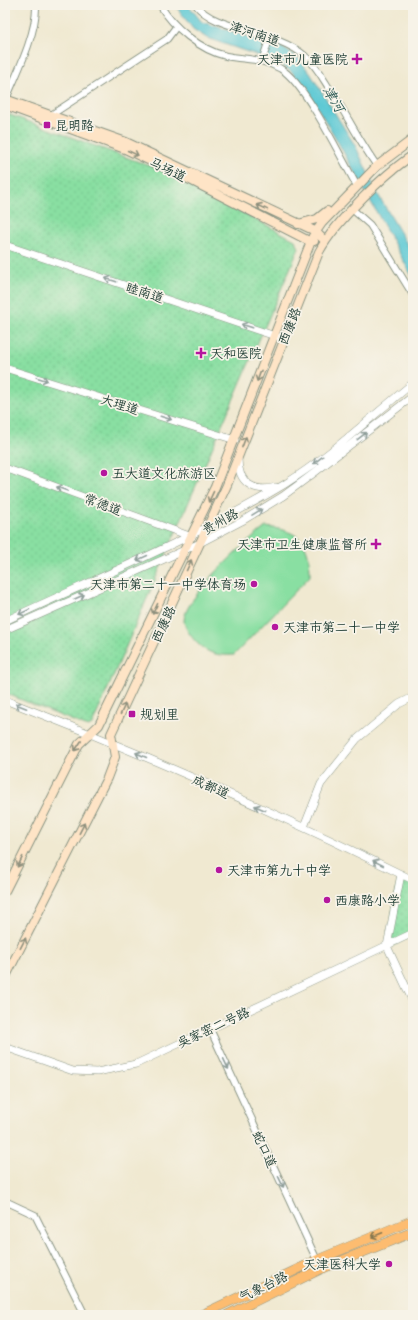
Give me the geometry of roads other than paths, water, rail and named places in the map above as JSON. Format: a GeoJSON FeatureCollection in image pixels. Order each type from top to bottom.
{"type":"FeatureCollection","features":[{"type":"Feature","properties":{"kind":"main road","name":"马场道"},"geometry":{"type":"LineString","coordinates":[[5,101],[126,142],[298,224],[314,237]]}},
{"type":"Feature","properties":{"kind":"main road","name":"马场道"},"geometry":{"type":"LineString","coordinates":[[5,101],[125,149],[290,230],[325,241]]}},
{"type":"Feature","properties":{"kind":"main road"},"geometry":{"type":"LineString","coordinates":[[293,316],[297,297],[315,249],[314,237],[357,186],[377,166],[413,139]]}},
{"type":"Feature","properties":{"kind":"main road"},"geometry":{"type":"LineString","coordinates":[[325,241],[352,209],[386,177],[413,155]]}},
{"type":"Feature","properties":{"kind":"main road"},"geometry":{"type":"LineString","coordinates":[[298,224],[317,219],[357,186]]}},
{"type":"Feature","properties":{"kind":"main road"},"geometry":{"type":"LineString","coordinates":[[290,230],[300,238],[304,245],[304,261]]}},
{"type":"Feature","properties":{"kind":"main road","name":"西康路"},"geometry":{"type":"LineString","coordinates":[[6,886],[76,748],[89,733],[99,725],[215,487],[235,440],[274,335],[314,237]]}},
{"type":"Feature","properties":{"kind":"main road","name":"西康路"},"geometry":{"type":"LineString","coordinates":[[5,978],[107,778],[115,757],[111,742],[113,730],[198,544],[207,529],[227,485],[293,316],[319,252],[325,241]]}},
{"type":"Feature","properties":{"kind":"main road","name":"气象台路"},"geometry":{"type":"LineString","coordinates":[[202,1315],[317,1260],[413,1220]]}},
{"type":"Feature","properties":{"kind":"main road","name":"气象台路"},"geometry":{"type":"LineString","coordinates":[[227,1315],[321,1269],[413,1232]]}},
{"type":"Feature","properties":{"kind":"street"},"geometry":{"type":"LineString","coordinates":[[5,101],[33,30],[37,17],[36,5]]}},
{"type":"Feature","properties":{"kind":"street"},"geometry":{"type":"LineString","coordinates":[[160,5],[176,27],[197,42],[225,56],[262,61],[281,69],[292,77],[306,98],[357,186]]}},
{"type":"Feature","properties":{"kind":"street","name":"津河南道"},"geometry":{"type":"LineString","coordinates":[[196,5],[200,10],[214,20],[289,44],[306,57],[323,78],[377,166]]}},
{"type":"Feature","properties":{"kind":"street"},"geometry":{"type":"LineString","coordinates":[[50,115],[167,39],[176,27]]}},
{"type":"Feature","properties":{"kind":"street"},"geometry":{"type":"LineString","coordinates":[[262,61],[270,37]]}},
{"type":"Feature","properties":{"kind":"street"},"geometry":{"type":"LineString","coordinates":[[352,209],[370,224],[413,295]]}},
{"type":"Feature","properties":{"kind":"street","name":"睦南道"},"geometry":{"type":"LineString","coordinates":[[5,245],[284,339]]}},
{"type":"Feature","properties":{"kind":"street","name":"大理道"},"geometry":{"type":"LineString","coordinates":[[5,368],[235,440]]}},
{"type":"Feature","properties":{"kind":"street","name":"贵州路"},"geometry":{"type":"LineString","coordinates":[[5,621],[207,529],[286,483],[321,458],[413,383]]}},
{"type":"Feature","properties":{"kind":"street","name":"贵州路"},"geometry":{"type":"LineString","coordinates":[[5,630],[183,551],[242,521],[283,496],[413,396]]}},
{"type":"Feature","properties":{"kind":"street"},"geometry":{"type":"LineString","coordinates":[[238,457],[241,476],[248,484],[266,489],[286,483]]}},
{"type":"Feature","properties":{"kind":"street","name":"常德道"},"geometry":{"type":"LineString","coordinates":[[5,468],[191,536],[197,540],[198,544]]}},
{"type":"Feature","properties":{"kind":"street"},"geometry":{"type":"LineString","coordinates":[[304,827],[321,784],[356,739],[399,704],[413,697]]}},
{"type":"Feature","properties":{"kind":"street","name":"成都道"},"geometry":{"type":"LineString","coordinates":[[5,700],[111,742],[304,827],[413,880]]}},
{"type":"Feature","properties":{"kind":"street"},"geometry":{"type":"LineString","coordinates":[[401,874],[387,946],[413,1002]]}},
{"type":"Feature","properties":{"kind":"street","name":"吴家窑二号路"},"geometry":{"type":"LineString","coordinates":[[5,1047],[73,1071],[97,1072],[136,1064],[413,933]]}},
{"type":"Feature","properties":{"kind":"street","name":"蛇口道"},"geometry":{"type":"LineString","coordinates":[[210,1029],[321,1269]]}},
{"type":"Feature","properties":{"kind":"street"},"geometry":{"type":"LineString","coordinates":[[5,1201],[35,1215],[85,1315]]}},
{"type":"Feature","properties":{"kind":"water"},"geometry":{"type":"Polygon","coordinates":[[[175,5],[188,5],[202,22],[283,48],[298,58],[310,73],[356,147],[377,193],[413,254],[413,278],[334,135],[304,86],[291,71],[277,62],[207,38],[193,29],[175,5]]]}},
{"type":"Feature","properties":{"kind":"place","name":"天津市儿童医院"},"geometry":{"type":"Point","coordinates":[357,59]}},
{"type":"Feature","properties":{"kind":"place","name":"昆明路"},"geometry":{"type":"Point","coordinates":[47,125]}},
{"type":"Feature","properties":{"kind":"place","name":"天和医院"},"geometry":{"type":"Point","coordinates":[201,353]}},
{"type":"Feature","properties":{"kind":"place","name":"五大道文化旅游区"},"geometry":{"type":"Point","coordinates":[104,473]}},
{"type":"Feature","properties":{"kind":"place","name":"天津市卫生健康监督所"},"geometry":{"type":"Point","coordinates":[376,544]}},
{"type":"Feature","properties":{"kind":"place","name":"天津市第二十一中学体育场"},"geometry":{"type":"Point","coordinates":[254,584]}},
{"type":"Feature","properties":{"kind":"place","name":"天津市第二十一中学"},"geometry":{"type":"Point","coordinates":[275,627]}},
{"type":"Feature","properties":{"kind":"place","name":"规划里"},"geometry":{"type":"Point","coordinates":[132,714]}},
{"type":"Feature","properties":{"kind":"place","name":"天津市第九十中学"},"geometry":{"type":"Point","coordinates":[219,870]}},
{"type":"Feature","properties":{"kind":"place","name":"西康路小学"},"geometry":{"type":"Point","coordinates":[327,900]}},
{"type":"Feature","properties":{"kind":"place","name":"天津医科大学"},"geometry":{"type":"Point","coordinates":[389,1264]}},
{"type":"Feature","properties":{"kind":"water label","name":"津河"},"geometry":{"type":"Point","coordinates":[334,99]}}]}
